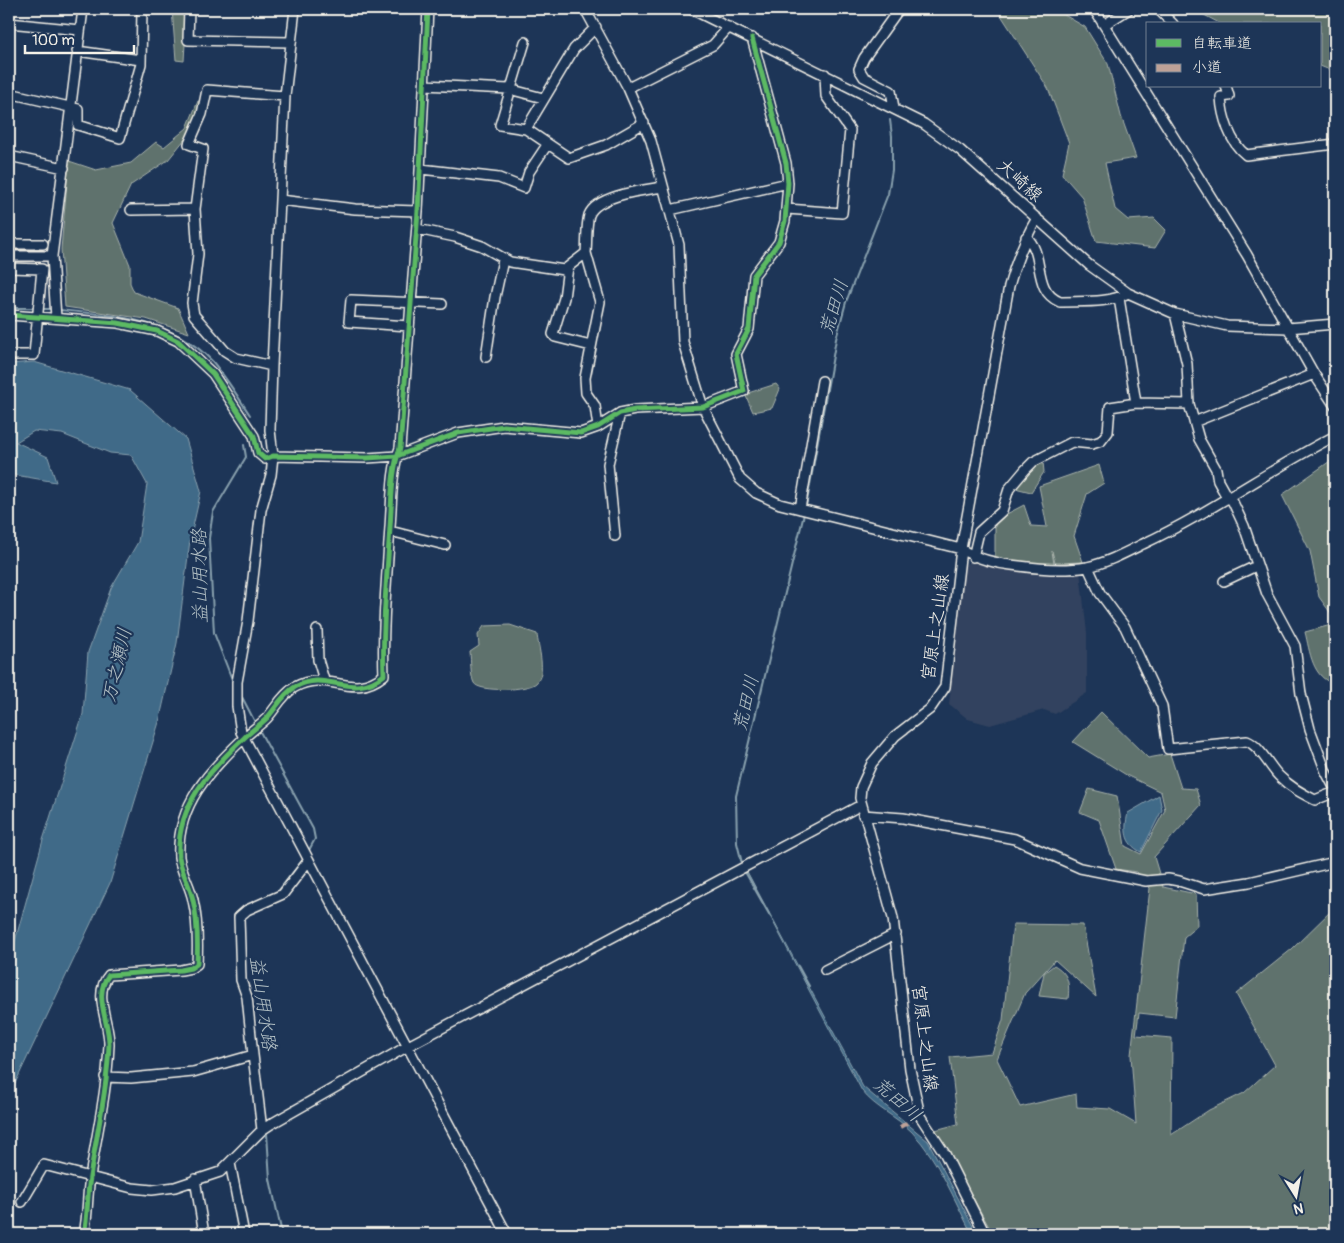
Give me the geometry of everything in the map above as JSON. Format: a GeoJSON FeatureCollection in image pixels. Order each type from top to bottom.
{"type":"FeatureCollection","features":[{"type":"Feature","properties":{"kind":"street"},"geometry":{"type":"LineString","coordinates":[[55,312],[52,256],[83,9]]}},
{"type":"Feature","properties":{"kind":"street"},"geometry":{"type":"LineString","coordinates":[[9,93],[78,109],[78,125],[120,138],[138,79],[141,60],[142,9]]}},
{"type":"Feature","properties":{"kind":"street"},"geometry":{"type":"LineString","coordinates":[[189,9],[188,40],[290,42]]}},
{"type":"Feature","properties":{"kind":"street"},"geometry":{"type":"LineString","coordinates":[[295,9],[285,96],[272,366],[270,430],[273,456],[272,475],[261,510],[248,620],[237,682],[238,719],[244,738],[507,1234]]}},
{"type":"Feature","properties":{"kind":"street"},"geometry":{"type":"LineString","coordinates":[[84,1234],[90,1177],[101,1124],[109,1044],[103,1013],[105,979],[109,975],[181,970],[191,968],[197,964],[199,938],[193,898],[181,869],[180,858],[182,824],[199,785],[294,688],[313,681],[324,680],[358,687],[369,685],[384,675],[383,624],[397,456],[400,448],[417,229],[428,9]]}},
{"type":"Feature","properties":{"kind":"street"},"geometry":{"type":"LineString","coordinates":[[585,9],[628,88],[644,123],[670,210],[681,256],[683,342],[703,406],[740,479],[756,493],[780,504],[961,549],[973,557],[1045,570],[1088,567],[1168,532],[1230,498],[1297,455],[1335,436]]}},
{"type":"Feature","properties":{"kind":"street","name":"大崎線"},"geometry":{"type":"LineString","coordinates":[[691,9],[924,124],[960,150],[1089,265],[1128,293],[1175,314],[1227,326],[1288,328],[1335,324]]}},
{"type":"Feature","properties":{"kind":"street"},"geometry":{"type":"LineString","coordinates":[[894,108],[891,91],[864,77],[860,70],[864,58],[899,9]]}},
{"type":"Feature","properties":{"kind":"street"},"geometry":{"type":"LineString","coordinates":[[1094,9],[1247,254],[1314,374],[1335,406]]}},
{"type":"Feature","properties":{"kind":"street"},"geometry":{"type":"LineString","coordinates":[[1104,25],[1129,9]]}},
{"type":"Feature","properties":{"kind":"street"},"geometry":{"type":"LineString","coordinates":[[1158,9],[1172,22]]}},
{"type":"Feature","properties":{"kind":"street"},"geometry":{"type":"LineString","coordinates":[[9,23],[80,30]]}},
{"type":"Feature","properties":{"kind":"street"},"geometry":{"type":"LineString","coordinates":[[526,129],[542,98],[574,49],[596,27]]}},
{"type":"Feature","properties":{"kind":"street"},"geometry":{"type":"LineString","coordinates":[[628,88],[713,45],[729,27]]}},
{"type":"Feature","properties":{"kind":"street"},"geometry":{"type":"LineString","coordinates":[[9,316],[38,311],[55,312],[156,331],[178,341],[213,374],[254,436],[258,453],[265,459],[273,456],[367,458],[397,456],[427,443],[458,433],[482,429],[504,426],[581,433],[598,427],[620,413],[635,410],[703,406],[744,390],[736,354],[749,329],[754,275],[779,242],[787,209],[788,183],[786,163],[752,38]]}},
{"type":"Feature","properties":{"kind":"street"},"geometry":{"type":"LineString","coordinates":[[525,42],[500,125],[526,129],[568,158],[576,157],[606,145],[644,123]]}},
{"type":"Feature","properties":{"kind":"street"},"geometry":{"type":"LineString","coordinates":[[77,51],[141,60]]}},
{"type":"Feature","properties":{"kind":"street"},"geometry":{"type":"LineString","coordinates":[[787,209],[842,213],[850,130],[826,96],[825,74]]}},
{"type":"Feature","properties":{"kind":"street"},"geometry":{"type":"LineString","coordinates":[[424,85],[510,89],[542,98]]}},
{"type":"Feature","properties":{"kind":"street"},"geometry":{"type":"LineString","coordinates":[[1227,88],[1229,96],[1221,97],[1222,109],[1240,150],[1246,155],[1335,144]]}},
{"type":"Feature","properties":{"kind":"street"},"geometry":{"type":"LineString","coordinates":[[272,366],[236,358],[224,351],[194,315],[192,303],[198,254],[195,209],[203,149],[189,144],[202,114],[207,90],[285,96]]}},
{"type":"Feature","properties":{"kind":"street"},"geometry":{"type":"LineString","coordinates":[[421,168],[499,178],[524,188],[529,172],[548,145]]}},
{"type":"Feature","properties":{"kind":"street"},"geometry":{"type":"LineString","coordinates":[[9,156],[64,168]]}},
{"type":"Feature","properties":{"kind":"street"},"geometry":{"type":"LineString","coordinates":[[670,210],[788,183]]}},
{"type":"Feature","properties":{"kind":"street"},"geometry":{"type":"LineString","coordinates":[[598,427],[595,406],[586,393],[586,368],[600,302],[586,253],[590,214],[599,204],[607,199],[663,187]]}},
{"type":"Feature","properties":{"kind":"street"},"geometry":{"type":"LineString","coordinates":[[280,200],[355,209],[418,211]]}},
{"type":"Feature","properties":{"kind":"street"},"geometry":{"type":"LineString","coordinates":[[131,210],[195,209]]}},
{"type":"Feature","properties":{"kind":"street","name":"宮原上之山線"},"geometry":{"type":"LineString","coordinates":[[985,1234],[945,1154],[920,1116],[910,1069],[896,934],[885,887],[861,805],[861,787],[872,762],[895,736],[930,709],[944,687],[961,549],[1009,286],[1015,262],[1026,237],[1038,218]]}},
{"type":"Feature","properties":{"kind":"street"},"geometry":{"type":"LineString","coordinates":[[417,229],[455,237],[482,246],[503,260],[561,270],[568,268],[586,253]]}},
{"type":"Feature","properties":{"kind":"street"},"geometry":{"type":"LineString","coordinates":[[1026,237],[1032,242],[1043,286],[1054,300],[1066,302],[1119,298],[1128,293]]}},
{"type":"Feature","properties":{"kind":"street"},"geometry":{"type":"LineString","coordinates":[[9,244],[43,244]]}},
{"type":"Feature","properties":{"kind":"street"},"geometry":{"type":"LineString","coordinates":[[9,256],[52,256]]}},
{"type":"Feature","properties":{"kind":"street"},"geometry":{"type":"LineString","coordinates":[[486,357],[494,298],[503,260]]}},
{"type":"Feature","properties":{"kind":"street"},"geometry":{"type":"LineString","coordinates":[[9,268],[42,269],[34,355],[9,355]]}},
{"type":"Feature","properties":{"kind":"street"},"geometry":{"type":"LineString","coordinates":[[568,268],[564,298],[553,334],[555,337],[592,346]]}},
{"type":"Feature","properties":{"kind":"street"},"geometry":{"type":"LineString","coordinates":[[1119,298],[1136,403]]}},
{"type":"Feature","properties":{"kind":"street"},"geometry":{"type":"LineString","coordinates":[[409,326],[349,322],[351,300],[442,304]]}},
{"type":"Feature","properties":{"kind":"street"},"geometry":{"type":"LineString","coordinates":[[1088,567],[1100,593],[1124,627],[1162,706],[1168,749],[1247,741],[1298,792],[1315,800],[1335,790],[1326,772],[1310,729],[1301,694],[1295,646],[1267,594],[1244,526],[1230,498],[1218,481],[1216,469],[1199,439],[1189,404],[1188,364],[1175,314]]}},
{"type":"Feature","properties":{"kind":"street"},"geometry":{"type":"LineString","coordinates":[[1194,422],[1314,374]]}},
{"type":"Feature","properties":{"kind":"street"},"geometry":{"type":"LineString","coordinates":[[805,510],[822,381]]}},
{"type":"Feature","properties":{"kind":"street"},"geometry":{"type":"LineString","coordinates":[[973,557],[979,532],[1002,510],[1009,489],[1025,470],[1033,462],[1072,442],[1098,443],[1106,437],[1108,432],[1110,407],[1136,403],[1189,404]]}},
{"type":"Feature","properties":{"kind":"street"},"geometry":{"type":"LineString","coordinates":[[615,536],[608,464],[609,451],[620,413]]}},
{"type":"Feature","properties":{"kind":"street"},"geometry":{"type":"LineString","coordinates":[[390,531],[445,545]]}},
{"type":"Feature","properties":{"kind":"street"},"geometry":{"type":"LineString","coordinates":[[1224,581],[1256,566]]}},
{"type":"Feature","properties":{"kind":"street"},"geometry":{"type":"LineString","coordinates":[[317,630],[318,660],[324,680]]}},
{"type":"Feature","properties":{"kind":"street"},"geometry":{"type":"LineString","coordinates":[[22,1202],[44,1165],[109,1183],[152,1190],[174,1187],[220,1172],[262,1130],[408,1046],[634,924],[752,865],[861,805]]}},
{"type":"Feature","properties":{"kind":"street"},"geometry":{"type":"LineString","coordinates":[[864,815],[903,818],[1015,839],[1080,868],[1146,881],[1168,879],[1180,881],[1204,889],[1249,882],[1335,862]]}},
{"type":"Feature","properties":{"kind":"street"},"geometry":{"type":"LineString","coordinates":[[262,1130],[247,998],[241,980],[238,917],[247,910],[283,894],[309,860]]}},
{"type":"Feature","properties":{"kind":"street"},"geometry":{"type":"LineString","coordinates":[[825,970],[896,934]]}},
{"type":"Feature","properties":{"kind":"street"},"geometry":{"type":"LineString","coordinates":[[105,1077],[131,1078],[152,1074],[193,1072],[253,1055]]}},
{"type":"Feature","properties":{"kind":"street"},"geometry":{"type":"LineString","coordinates":[[230,1163],[244,1234]]}},
{"type":"Feature","properties":{"kind":"street"},"geometry":{"type":"LineString","coordinates":[[195,1179],[204,1234]]}},
{"type":"Feature","properties":{"kind":"shaded area"},"geometry":{"type":"Polygon","coordinates":[[[971,560],[1080,571],[1087,633],[1087,693],[1055,714],[1044,710],[990,725],[968,719],[949,704],[964,566],[971,560]]]}},
{"type":"Feature","properties":{"kind":"green space"},"geometry":{"type":"Polygon","coordinates":[[[172,9],[187,9],[184,61],[176,60],[172,9]]]}},
{"type":"Feature","properties":{"kind":"green space"},"geometry":{"type":"Polygon","coordinates":[[[997,9],[1060,9],[1061,13],[1085,27],[1108,64],[1121,116],[1136,158],[1105,163],[1115,209],[1128,220],[1154,218],[1166,230],[1155,248],[1096,241],[1082,197],[1062,174],[1069,143],[1048,88],[997,9]]]}},
{"type":"Feature","properties":{"kind":"green space"},"geometry":{"type":"Polygon","coordinates":[[[1193,9],[1335,9],[1335,72],[1322,67],[1322,22],[1217,22],[1193,9]]]}},
{"type":"Feature","properties":{"kind":"green space"},"geometry":{"type":"Polygon","coordinates":[[[198,101],[202,102],[193,129],[168,160],[131,185],[113,223],[130,265],[130,283],[134,292],[178,308],[189,333],[146,319],[65,307],[61,249],[69,161],[96,170],[131,163],[156,142],[164,147],[187,128],[198,101]]]}},
{"type":"Feature","properties":{"kind":"green space"},"geometry":{"type":"Polygon","coordinates":[[[776,384],[780,389],[772,408],[753,412],[745,394],[776,384]]]}},
{"type":"Feature","properties":{"kind":"green space"},"geometry":{"type":"Polygon","coordinates":[[[1333,459],[1335,462],[1335,619],[1319,597],[1310,551],[1282,495],[1333,459]]]}},
{"type":"Feature","properties":{"kind":"green space"},"geometry":{"type":"Polygon","coordinates":[[[1043,462],[1044,472],[1031,492],[1015,488],[1034,465],[1043,462]]]}},
{"type":"Feature","properties":{"kind":"green space"},"geometry":{"type":"Polygon","coordinates":[[[1099,465],[1104,483],[1087,494],[1074,536],[1083,562],[1055,563],[1052,551],[1054,564],[1020,562],[995,557],[995,520],[1024,505],[1031,526],[1047,527],[1039,486],[1099,465]]]}},
{"type":"Feature","properties":{"kind":"green space"},"geometry":{"type":"Polygon","coordinates":[[[1335,624],[1335,684],[1327,681],[1317,670],[1313,663],[1305,632],[1335,624]]]}},
{"type":"Feature","properties":{"kind":"green space"},"geometry":{"type":"Polygon","coordinates":[[[510,625],[537,634],[541,660],[539,679],[532,685],[515,689],[494,689],[478,686],[474,683],[472,676],[470,652],[479,646],[478,635],[484,626],[510,625]]]}},
{"type":"Feature","properties":{"kind":"green space"},"geometry":{"type":"Polygon","coordinates":[[[1101,712],[1148,758],[1170,754],[1181,788],[1196,789],[1201,805],[1154,857],[1163,887],[1196,894],[1197,926],[1184,937],[1175,1017],[1139,1013],[1136,1035],[1172,1038],[1171,1135],[1209,1110],[1244,1093],[1275,1065],[1236,994],[1292,949],[1335,907],[1335,1234],[993,1234],[935,1130],[958,1124],[950,1057],[992,1053],[1003,1020],[1013,924],[1083,925],[1096,997],[1055,960],[1025,993],[997,1059],[1020,1107],[1076,1094],[1077,1107],[1110,1109],[1136,1124],[1131,1055],[1150,888],[1137,872],[1116,869],[1099,820],[1080,812],[1089,789],[1117,796],[1125,846],[1141,854],[1165,810],[1161,792],[1128,776],[1073,742],[1101,712]]]}},
{"type":"Feature","properties":{"kind":"green space"},"geometry":{"type":"Polygon","coordinates":[[[1054,965],[1062,971],[1067,979],[1069,988],[1068,999],[1039,996],[1044,973],[1054,965]]]}},
{"type":"Feature","properties":{"kind":"water","name":"万之瀬川"},"geometry":{"type":"Polygon","coordinates":[[[34,362],[130,390],[186,439],[201,491],[190,540],[177,643],[159,722],[110,883],[9,1096],[9,952],[15,941],[43,840],[83,714],[88,652],[111,588],[138,542],[147,484],[131,455],[110,453],[62,434],[34,431],[16,442],[48,457],[56,482],[9,474],[9,364],[34,362]]]}},
{"type":"Feature","properties":{"kind":"water"},"geometry":{"type":"Polygon","coordinates":[[[1159,795],[1162,810],[1141,852],[1128,840],[1126,825],[1128,813],[1159,795]]]}},
{"type":"Feature","properties":{"kind":"water"},"geometry":{"type":"Polygon","coordinates":[[[738,855],[863,1087],[928,1141],[977,1234],[972,1234],[938,1168],[922,1143],[906,1126],[873,1102],[862,1091],[738,855]]]}},
{"type":"Feature","properties":{"kind":"waterway","name":"荒田川"},"geometry":{"type":"LineString","coordinates":[[806,507],[836,339],[846,302],[888,194],[892,170],[890,120]]}},
{"type":"Feature","properties":{"kind":"waterway","name":"益山用水路"},"geometry":{"type":"LineString","coordinates":[[9,308],[36,308]]}},
{"type":"Feature","properties":{"kind":"waterway","name":"益山用水路"},"geometry":{"type":"LineString","coordinates":[[41,309],[51,309]]}},
{"type":"Feature","properties":{"kind":"waterway","name":"益山用水路"},"geometry":{"type":"LineString","coordinates":[[59,310],[120,317],[160,328],[179,336],[212,361],[250,415]]}},
{"type":"Feature","properties":{"kind":"waterway","name":"益山用水路"},"geometry":{"type":"LineString","coordinates":[[233,682],[214,633],[209,538],[213,512],[246,457],[244,445]]}},
{"type":"Feature","properties":{"kind":"waterway","name":"荒田川"},"geometry":{"type":"LineString","coordinates":[[742,863],[737,843],[736,796],[804,514]]}},
{"type":"Feature","properties":{"kind":"waterway","name":"益山用水路"},"geometry":{"type":"LineString","coordinates":[[241,695],[256,724]]}},
{"type":"Feature","properties":{"kind":"waterway","name":"益山用水路"},"geometry":{"type":"LineString","coordinates":[[258,728],[313,829],[315,839],[308,852]]}},
{"type":"Feature","properties":{"kind":"waterway","name":"益山用水路"},"geometry":{"type":"LineString","coordinates":[[279,890],[304,858]]}},
{"type":"Feature","properties":{"kind":"waterway","name":"荒田川"},"geometry":{"type":"LineString","coordinates":[[744,870],[769,914]]}},
{"type":"Feature","properties":{"kind":"waterway","name":"荒田川"},"geometry":{"type":"LineString","coordinates":[[798,966],[809,986]]}},
{"type":"Feature","properties":{"kind":"waterway","name":"益山用水路"},"geometry":{"type":"LineString","coordinates":[[267,1134],[270,1179],[282,1234]]}},
{"type":"Feature","properties":{"kind":"marked path"},"geometry":{"type":"LineString","coordinates":[[900,1127],[912,1120]]}},
{"type":"Feature","properties":{"kind":"cycle path"},"geometry":{"type":"LineString","coordinates":[[84,1234],[90,1177],[108,1062],[109,1036],[102,1000],[104,983],[109,975],[181,970],[191,968],[197,964],[195,908],[179,857],[183,821],[189,805],[219,763],[267,718],[290,690],[307,682],[318,681],[361,686],[384,675],[384,619],[393,476],[400,448],[418,211],[428,9]]}},
{"type":"Feature","properties":{"kind":"cycle path"},"geometry":{"type":"LineString","coordinates":[[9,315],[118,323],[157,331],[178,341],[213,374],[254,436],[258,453],[265,459],[273,456],[367,458],[397,456],[458,433],[504,426],[581,433],[598,427],[620,413],[635,410],[703,407],[744,391],[736,354],[749,329],[754,275],[779,242],[785,221],[788,183],[786,163],[752,38]]}}]}
